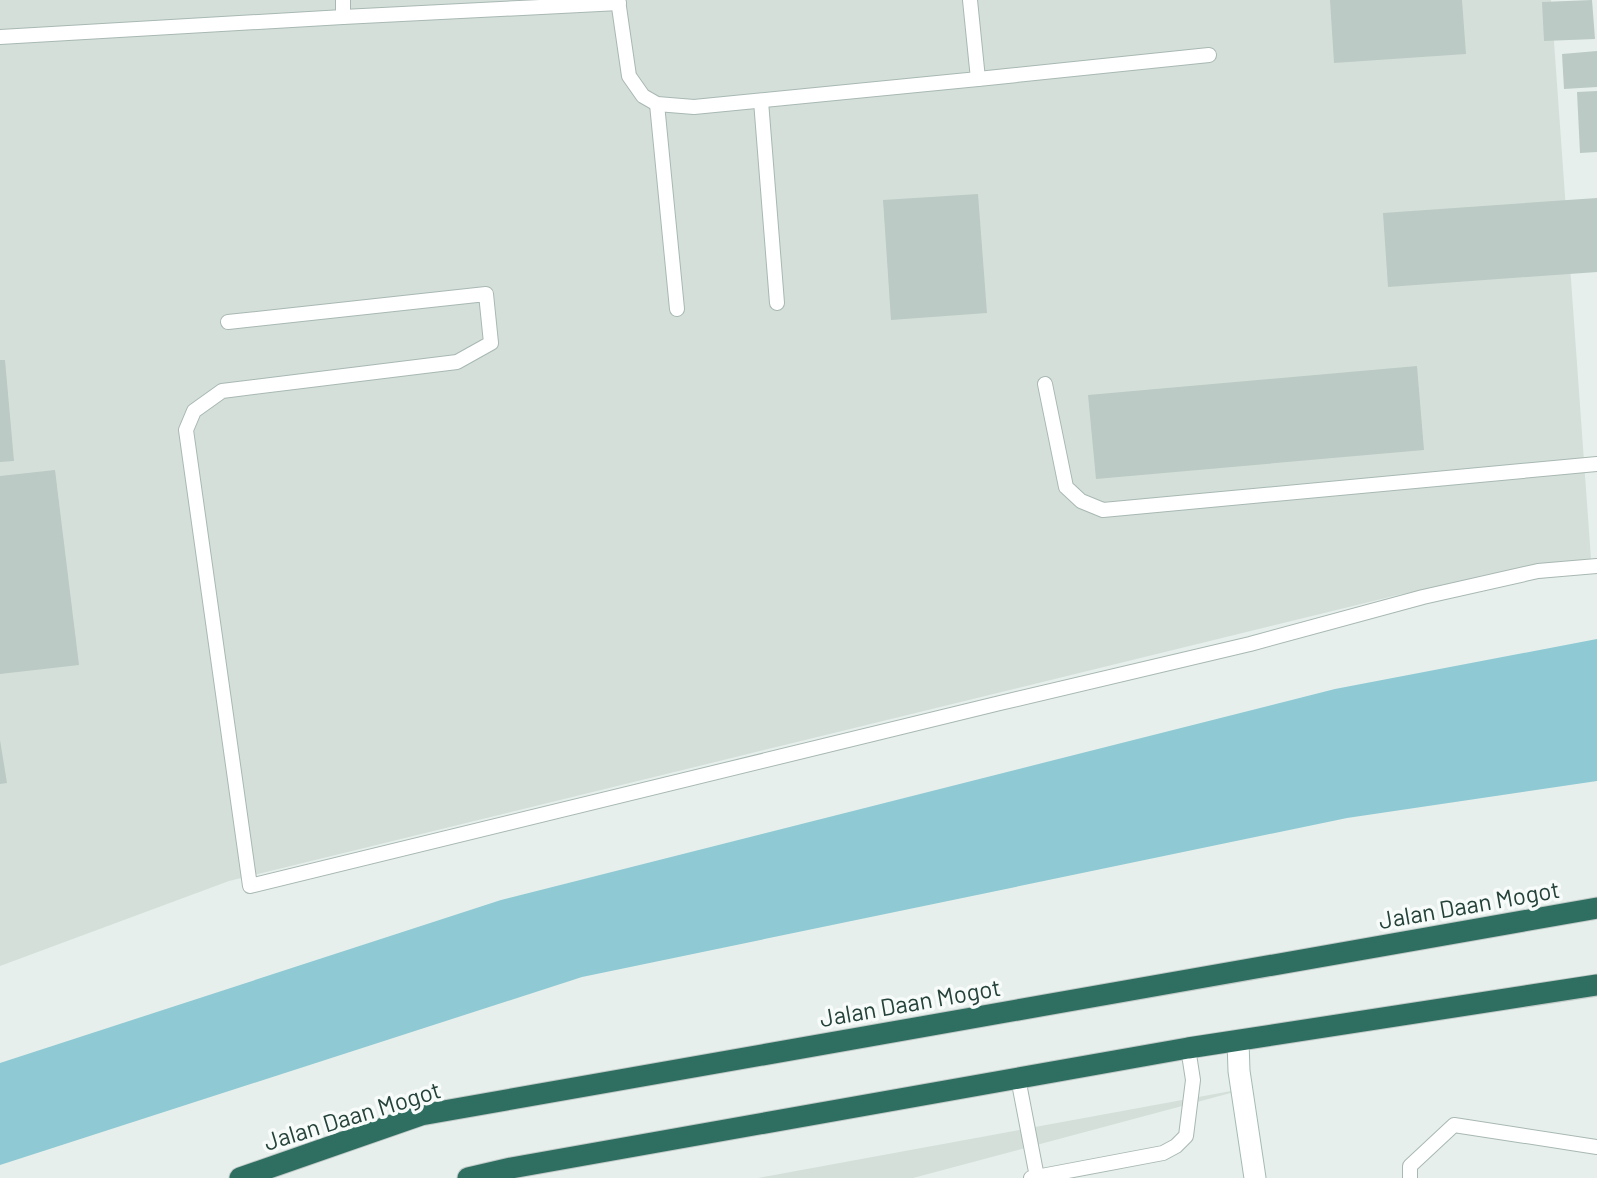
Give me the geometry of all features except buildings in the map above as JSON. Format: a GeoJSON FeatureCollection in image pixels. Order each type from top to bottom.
{"type":"FeatureCollection","features":[{"type":"Feature","properties":{"kind":"highway","name":"Jalan Daan Mogot"},"geometry":{"type":"LineString","coordinates":[[240,1178],[421,1115],[1597,908]]}},
{"type":"Feature","properties":{"kind":"highway"},"geometry":{"type":"LineString","coordinates":[[468,1178],[512,1173],[1188,1048],[1597,985]]}},
{"type":"Feature","properties":{"kind":"street"},"geometry":{"type":"LineString","coordinates":[[1238,1041],[1239,1071],[1255,1178]]}},
{"type":"Feature","properties":{"kind":"lane"},"geometry":{"type":"LineString","coordinates":[[343,0],[343,18]]}},
{"type":"Feature","properties":{"kind":"lane"},"geometry":{"type":"LineString","coordinates":[[970,0],[978,79]]}},
{"type":"Feature","properties":{"kind":"lane"},"geometry":{"type":"LineString","coordinates":[[0,37],[619,1],[629,76],[643,96],[657,104],[694,107],[1209,55]]}},
{"type":"Feature","properties":{"kind":"lane"},"geometry":{"type":"LineString","coordinates":[[761,101],[777,303]]}},
{"type":"Feature","properties":{"kind":"lane"},"geometry":{"type":"LineString","coordinates":[[657,104],[677,310]]}},
{"type":"Feature","properties":{"kind":"lane"},"geometry":{"type":"LineString","coordinates":[[228,322],[486,294],[491,343],[457,362],[222,391],[194,411],[186,430],[250,886],[1250,644],[1423,597],[1538,571],[1597,566]]}},
{"type":"Feature","properties":{"kind":"lane"},"geometry":{"type":"LineString","coordinates":[[1045,384],[1066,487],[1081,501],[1104,510],[1597,464]]}},
{"type":"Feature","properties":{"kind":"lane"},"geometry":{"type":"LineString","coordinates":[[1018,1078],[1034,1177],[1163,1153],[1176,1146],[1186,1136],[1188,1125],[1193,1080],[1188,1048]]}},
{"type":"Feature","properties":{"kind":"lane"},"geometry":{"type":"LineString","coordinates":[[1410,1178],[1410,1166],[1454,1125],[1597,1147]]}},
{"type":"Feature","properties":{"kind":"shaded area"},"geometry":{"type":"Polygon","coordinates":[[[0,0],[1551,0],[1592,573],[1402,594],[229,881],[0,966],[0,0]]]}},
{"type":"Feature","properties":{"kind":"shaded area"},"geometry":{"type":"Polygon","coordinates":[[[1253,1087],[913,1178],[758,1178],[1253,1087]]]}},
{"type":"Feature","properties":{"kind":"water"},"geometry":{"type":"Polygon","coordinates":[[[1597,639],[1597,781],[1347,818],[582,977],[0,1165],[0,1063],[501,900],[1335,689],[1597,639]]]}}]}
